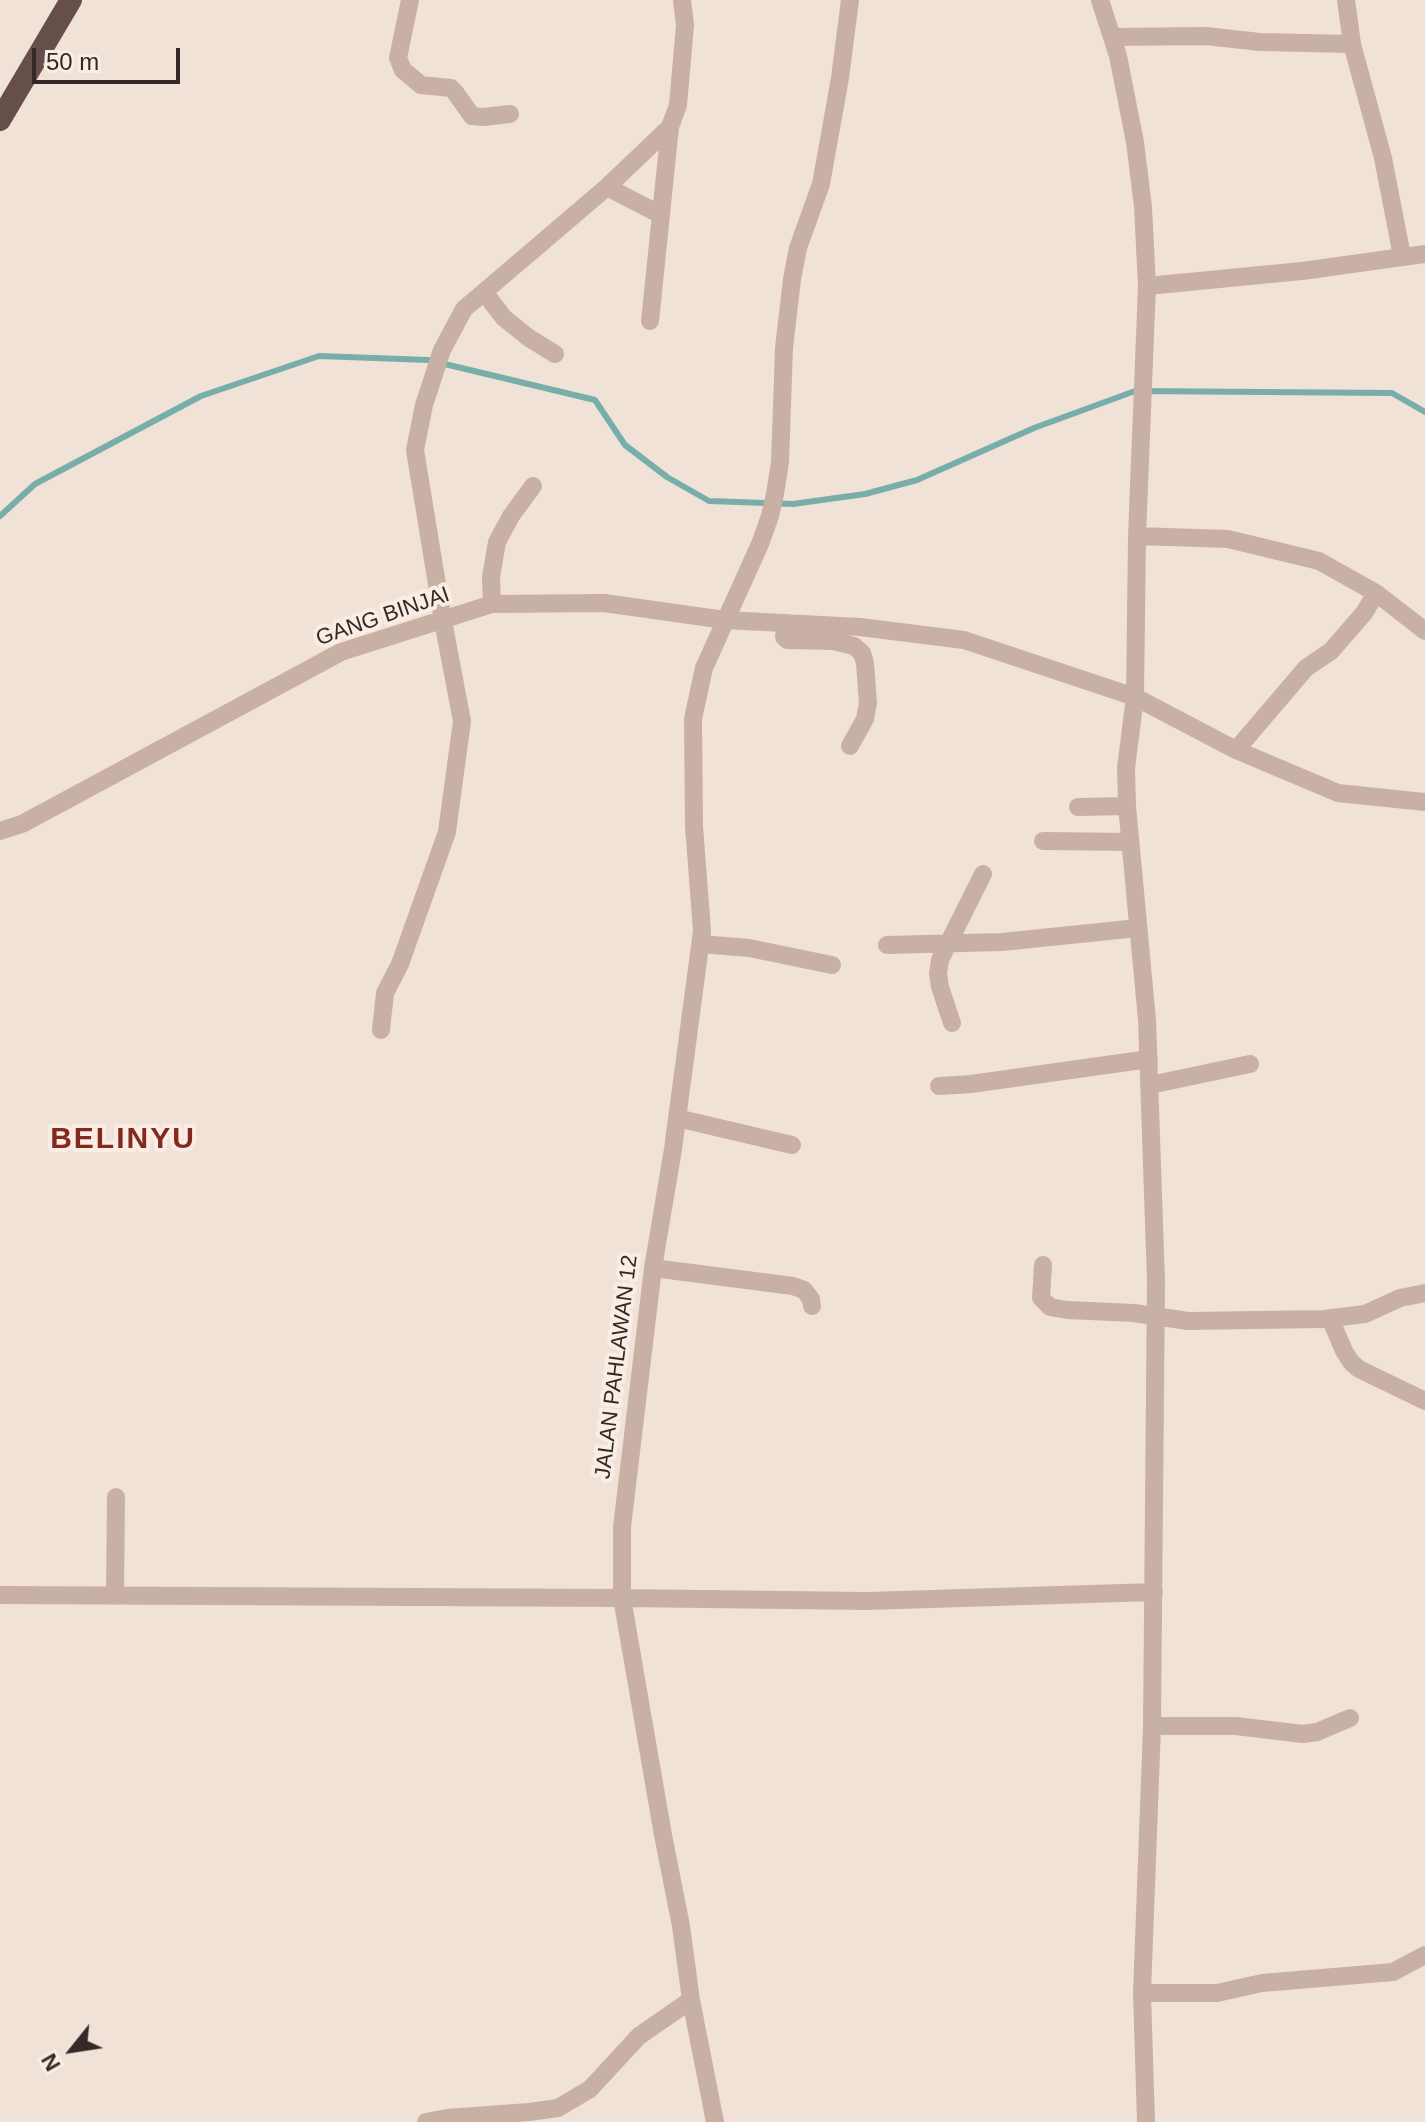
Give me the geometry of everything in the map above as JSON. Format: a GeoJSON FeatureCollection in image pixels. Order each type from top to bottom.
{"type":"FeatureCollection","features":[{"type":"Feature","properties":{"kind":"highway"},"geometry":{"type":"LineString","coordinates":[[0,120],[71,0]]}},
{"type":"Feature","properties":{"kind":"street"},"geometry":{"type":"LineString","coordinates":[[410,0],[398,58],[403,70],[421,85],[451,88],[472,116],[510,114]]}},
{"type":"Feature","properties":{"kind":"street"},"geometry":{"type":"LineString","coordinates":[[650,321],[670,127],[678,105],[682,65],[685,25],[682,0]]}},
{"type":"Feature","properties":{"kind":"street","name":"JALAN PAHLAWAN 12"},"geometry":{"type":"LineString","coordinates":[[715,2122],[622,1598],[622,1527],[653,1268],[701,944],[694,826],[693,719],[704,668],[760,544],[775,494],[780,462],[784,348],[792,279],[798,248],[821,184],[850,0]]}},
{"type":"Feature","properties":{"kind":"street"},"geometry":{"type":"LineString","coordinates":[[1100,0],[1113,37],[1135,142],[1143,207],[1147,286],[1137,536],[1135,697],[1126,768],[1147,1020],[1156,1281],[1152,1726],[1142,1993],[1146,2122]]}},
{"type":"Feature","properties":{"kind":"street"},"geometry":{"type":"LineString","coordinates":[[1346,0],[1352,44],[1383,158],[1402,256]]}},
{"type":"Feature","properties":{"kind":"street"},"geometry":{"type":"LineString","coordinates":[[1113,37],[1206,36],[1260,42],[1352,44]]}},
{"type":"Feature","properties":{"kind":"street"},"geometry":{"type":"LineString","coordinates":[[381,1030],[385,993],[400,964],[447,832],[462,721],[415,450],[424,405],[442,350],[464,309],[607,187],[670,127]]}},
{"type":"Feature","properties":{"kind":"street"},"geometry":{"type":"LineString","coordinates":[[607,187],[661,215]]}},
{"type":"Feature","properties":{"kind":"street"},"geometry":{"type":"LineString","coordinates":[[1147,286],[1302,271],[1425,254]]}},
{"type":"Feature","properties":{"kind":"street"},"geometry":{"type":"LineString","coordinates":[[484,292],[504,318],[555,354]]}},
{"type":"Feature","properties":{"kind":"street"},"geometry":{"type":"LineString","coordinates":[[492,604],[491,577],[497,542],[533,486]]}},
{"type":"Feature","properties":{"kind":"street"},"geometry":{"type":"LineString","coordinates":[[1137,536],[1228,539],[1319,561],[1376,593],[1425,631]]}},
{"type":"Feature","properties":{"kind":"street"},"geometry":{"type":"LineString","coordinates":[[1236,750],[1306,668],[1331,651],[1364,613],[1376,593]]}},
{"type":"Feature","properties":{"kind":"street","name":"GANG BINJAI"},"geometry":{"type":"LineString","coordinates":[[0,831],[22,824],[341,652],[492,604],[604,603],[725,620],[860,627],[964,640],[1135,697],[1236,750],[1338,793],[1425,802]]}},
{"type":"Feature","properties":{"kind":"street"},"geometry":{"type":"LineString","coordinates":[[786,623],[784,637],[787,640],[833,641],[854,646],[862,653],[868,703],[865,719],[850,746]]}},
{"type":"Feature","properties":{"kind":"street"},"geometry":{"type":"LineString","coordinates":[[1078,807],[1127,806]]}},
{"type":"Feature","properties":{"kind":"street"},"geometry":{"type":"LineString","coordinates":[[1043,841],[1130,842]]}},
{"type":"Feature","properties":{"kind":"street"},"geometry":{"type":"LineString","coordinates":[[952,1023],[940,987],[940,960],[983,874]]}},
{"type":"Feature","properties":{"kind":"street"},"geometry":{"type":"LineString","coordinates":[[887,945],[1002,942],[1138,928]]}},
{"type":"Feature","properties":{"kind":"street"},"geometry":{"type":"LineString","coordinates":[[701,944],[749,948],[832,965]]}},
{"type":"Feature","properties":{"kind":"street"},"geometry":{"type":"LineString","coordinates":[[939,1086],[1149,1059]]}},
{"type":"Feature","properties":{"kind":"street"},"geometry":{"type":"LineString","coordinates":[[1150,1085],[1250,1064]]}},
{"type":"Feature","properties":{"kind":"street"},"geometry":{"type":"LineString","coordinates":[[677,1118],[792,1145]]}},
{"type":"Feature","properties":{"kind":"street"},"geometry":{"type":"LineString","coordinates":[[1043,1265],[1041,1298],[1050,1307],[1134,1313],[1188,1321],[1330,1318],[1365,1314],[1400,1298],[1425,1293]]}},
{"type":"Feature","properties":{"kind":"street"},"geometry":{"type":"LineString","coordinates":[[653,1268],[793,1286],[804,1290],[812,1306]]}},
{"type":"Feature","properties":{"kind":"street"},"geometry":{"type":"LineString","coordinates":[[1330,1318],[1344,1351],[1359,1369],[1425,1401]]}},
{"type":"Feature","properties":{"kind":"street"},"geometry":{"type":"LineString","coordinates":[[115,1596],[116,1497]]}},
{"type":"Feature","properties":{"kind":"street"},"geometry":{"type":"LineString","coordinates":[[0,1595],[867,1601],[1154,1592]]}},
{"type":"Feature","properties":{"kind":"street"},"geometry":{"type":"LineString","coordinates":[[1152,1726],[1236,1726],[1303,1734],[1317,1732],[1350,1718]]}},
{"type":"Feature","properties":{"kind":"street"},"geometry":{"type":"LineString","coordinates":[[1142,1993],[1217,1993],[1262,1983],[1393,1972],[1425,1955]]}},
{"type":"Feature","properties":{"kind":"street"},"geometry":{"type":"LineString","coordinates":[[426,2122],[447,2118],[543,2116],[590,2089],[639,2036],[691,2000]]}},
{"type":"Feature","properties":{"kind":"waterway"},"geometry":{"type":"LineString","coordinates":[[0,516],[35,484],[201,396],[319,356],[428,360],[595,400],[625,445],[667,477],[709,501],[793,504],[865,494],[917,480],[1034,428],[1135,391],[1392,393],[1425,412]]}},
{"type":"Feature","properties":{"kind":"district","name":"BELINYU"},"geometry":{"type":"Point","coordinates":[123,1140]}}]}
